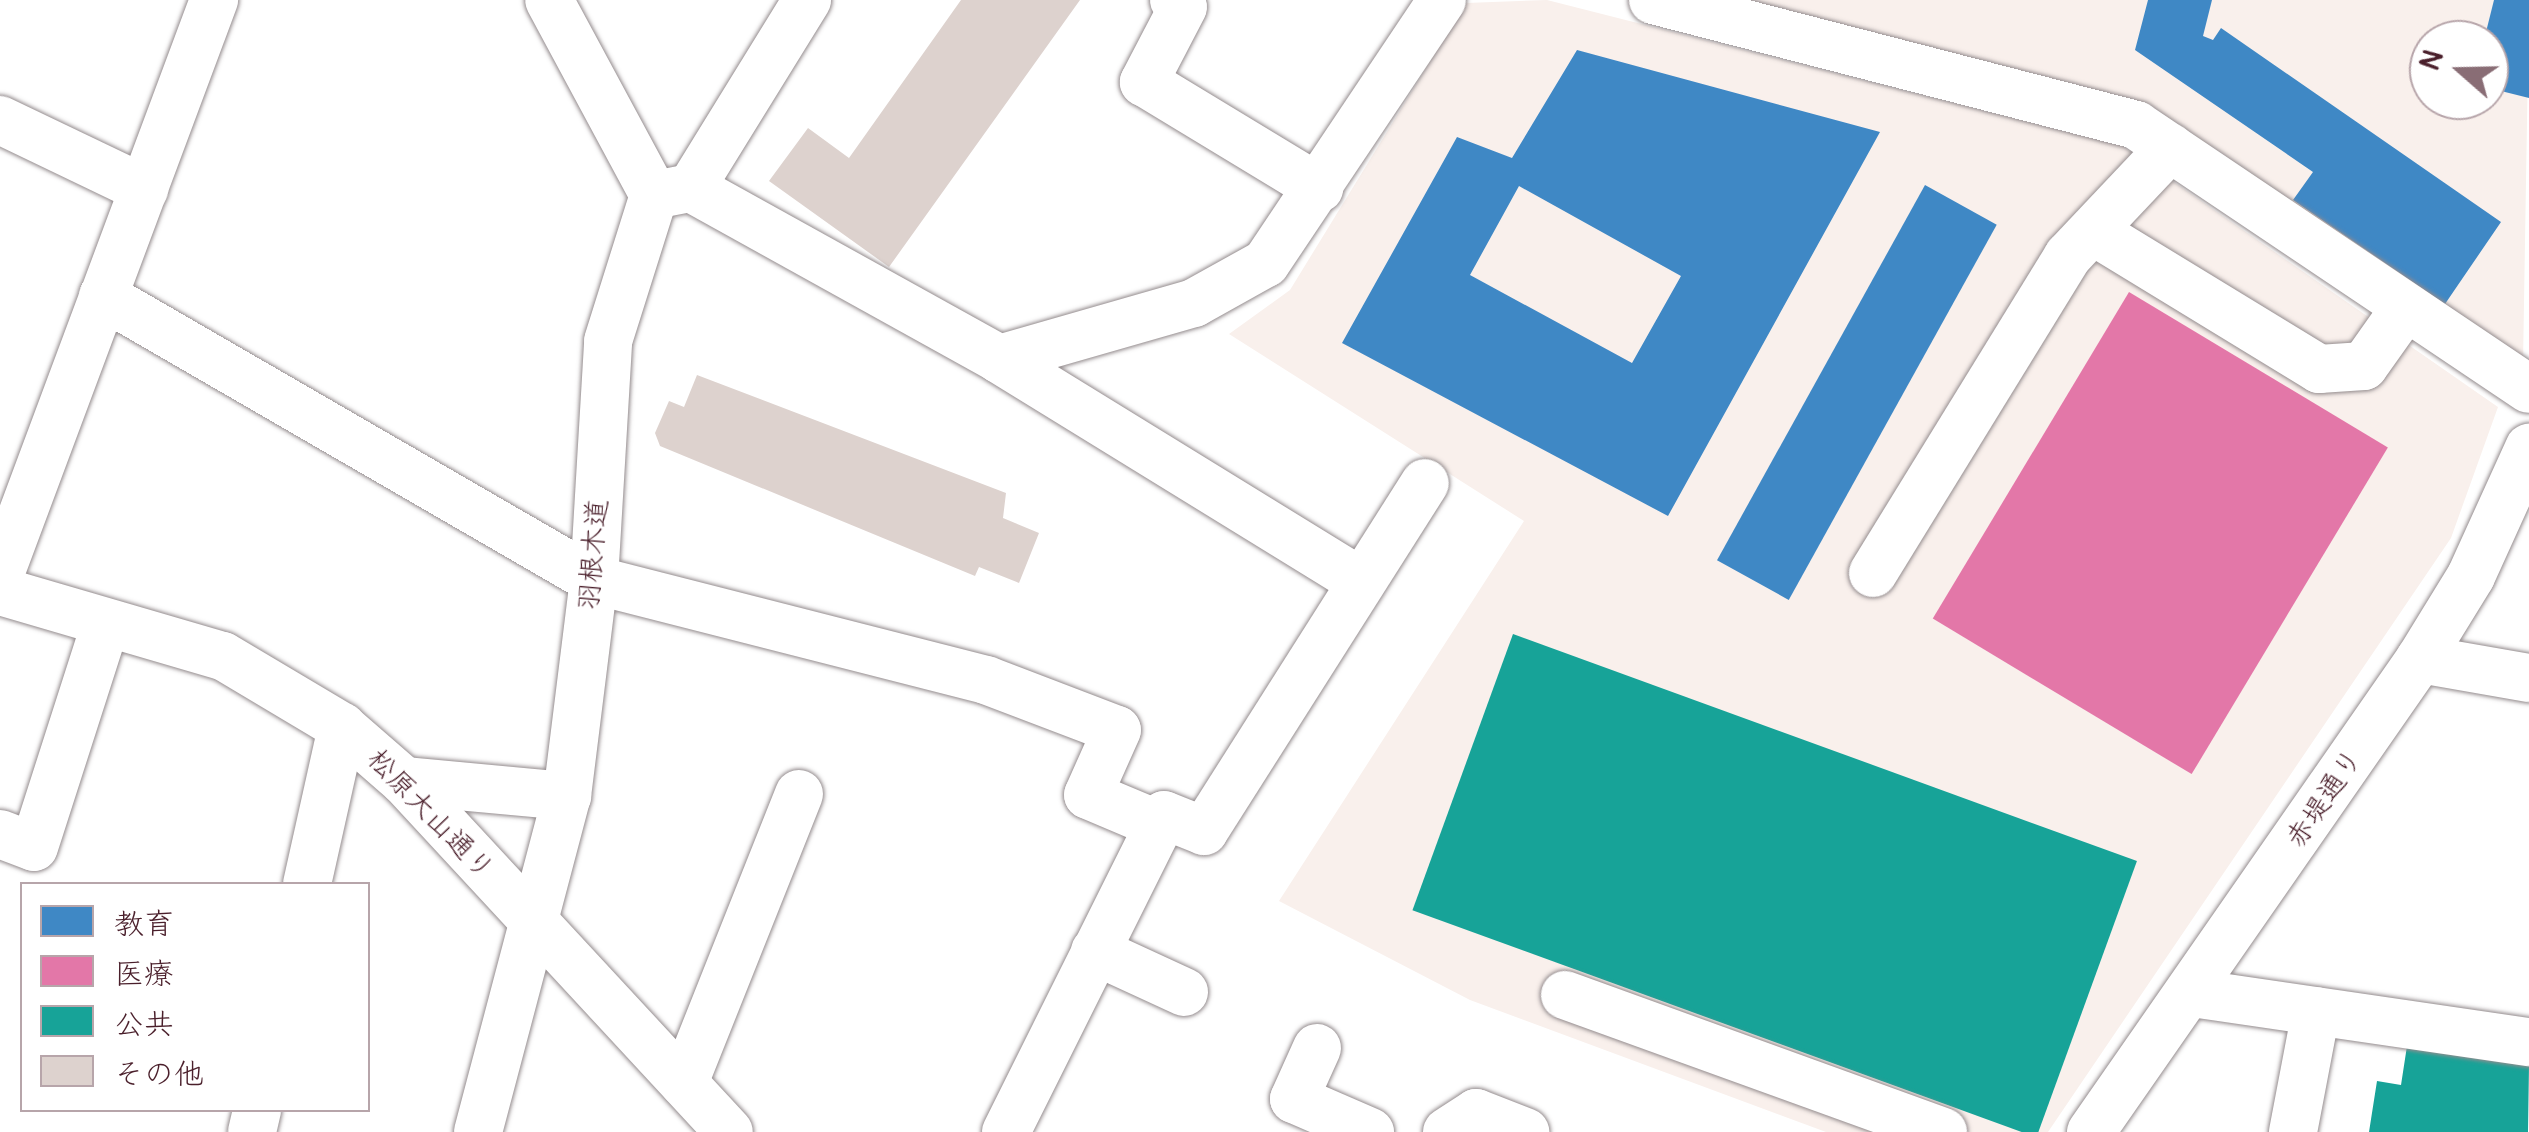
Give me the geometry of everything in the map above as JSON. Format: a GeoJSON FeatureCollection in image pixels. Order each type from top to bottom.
{"type":"FeatureCollection","features":[{"type":"Feature","properties":{"kind":"street"},"geometry":{"type":"LineString","coordinates":[[0,574],[214,0]]}},
{"type":"Feature","properties":{"kind":"street"},"geometry":{"type":"LineString","coordinates":[[549,0],[673,192],[1000,359],[1361,582]]}},
{"type":"Feature","properties":{"kind":"street","name":"羽根木道"},"geometry":{"type":"LineString","coordinates":[[478,1132],[568,796],[594,580],[608,341],[673,192],[807,0]]}},
{"type":"Feature","properties":{"kind":"street"},"geometry":{"type":"LineString","coordinates":[[1174,0],[1183,7],[1144,82],[1319,188]]}},
{"type":"Feature","properties":{"kind":"street"},"geometry":{"type":"LineString","coordinates":[[1000,359],[1194,304],[1266,263],[1442,0]]}},
{"type":"Feature","properties":{"kind":"street"},"geometry":{"type":"LineString","coordinates":[[1654,0],[2136,125],[2404,311],[2529,389]]}},
{"type":"Feature","properties":{"kind":"street"},"geometry":{"type":"LineString","coordinates":[[0,120],[144,190]]}},
{"type":"Feature","properties":{"kind":"street"},"geometry":{"type":"LineString","coordinates":[[1873,574],[2068,256],[2170,148]]}},
{"type":"Feature","properties":{"kind":"street"},"geometry":{"type":"LineString","coordinates":[[2092,230],[2319,370],[2364,366],[2404,311]]}},
{"type":"Feature","properties":{"kind":"street"},"geometry":{"type":"LineString","coordinates":[[102,296],[594,580],[986,680],[1117,730],[1088,795],[1158,825]]}},
{"type":"Feature","properties":{"kind":"street","name":"赤堤通り"},"geometry":{"type":"LineString","coordinates":[[2090,1132],[2192,993],[2420,659],[2478,562],[2529,448]]}},
{"type":"Feature","properties":{"kind":"street"},"geometry":{"type":"LineString","coordinates":[[1017,1129],[1094,951],[1164,815],[1204,831],[1425,483]]}},
{"type":"Feature","properties":{"kind":"street","name":"松原大山通り"},"geometry":{"type":"LineString","coordinates":[[0,591],[104,629],[222,656],[342,727],[404,781],[534,926],[730,1132]]}},
{"type":"Feature","properties":{"kind":"street"},"geometry":{"type":"LineString","coordinates":[[0,834],[34,847],[104,629]]}},
{"type":"Feature","properties":{"kind":"street"},"geometry":{"type":"LineString","coordinates":[[2420,659],[2529,678]]}},
{"type":"Feature","properties":{"kind":"street"},"geometry":{"type":"LineString","coordinates":[[307,882],[342,727]]}},
{"type":"Feature","properties":{"kind":"street"},"geometry":{"type":"LineString","coordinates":[[404,781],[568,796]]}},
{"type":"Feature","properties":{"kind":"street"},"geometry":{"type":"LineString","coordinates":[[684,1083],[798,794]]}},
{"type":"Feature","properties":{"kind":"street"},"geometry":{"type":"LineString","coordinates":[[1094,951],[1184,992]]}},
{"type":"Feature","properties":{"kind":"street"},"geometry":{"type":"LineString","coordinates":[[2192,993],[2529,1042]]}},
{"type":"Feature","properties":{"kind":"street"},"geometry":{"type":"LineString","coordinates":[[1565,995],[1943,1132]]}},
{"type":"Feature","properties":{"kind":"street"},"geometry":{"type":"LineString","coordinates":[[2293,1132],[2316,1011]]}},
{"type":"Feature","properties":{"kind":"street"},"geometry":{"type":"LineString","coordinates":[[1317,1048],[1294,1099],[1357,1130]]}},
{"type":"Feature","properties":{"kind":"street"},"geometry":{"type":"LineString","coordinates":[[1461,1122],[1526,1132]]}},
{"type":"Feature","properties":{"kind":"shaded area"},"geometry":{"type":"Polygon","coordinates":[[[1547,0],[2122,146],[2498,407],[2451,538],[2048,1132],[1826,1132],[1470,1000],[1279,901],[1524,521],[1229,334],[1290,290],[1466,3],[1547,0]]]}},
{"type":"Feature","properties":{"kind":"shaded area"},"geometry":{"type":"Polygon","coordinates":[[[1747,0],[2529,0],[2523,364],[2133,102],[1747,0]]]}},
{"type":"Feature","properties":{"kind":"building: 教育"},"geometry":{"type":"Polygon","coordinates":[[[2148,0],[2212,0],[2203,36],[2213,40],[2221,28],[2501,222],[2445,304],[2293,200],[2313,172],[2135,50],[2148,0]]]}},
{"type":"Feature","properties":{"kind":"building: 教育"},"geometry":{"type":"Polygon","coordinates":[[[2494,0],[2529,0],[2529,98],[2509,93],[2509,20],[2489,20],[2494,0]]]}},
{"type":"Feature","properties":{"kind":"building: 教育"},"geometry":{"type":"Polygon","coordinates":[[[1577,50],[1880,132],[1668,516],[1342,343],[1457,137],[1512,158],[1577,50]],[[1519,186],[1470,275],[1632,363],[1681,276],[1519,186]]]}},
{"type":"Feature","properties":{"kind":"building: 教育"},"geometry":{"type":"Polygon","coordinates":[[[1925,185],[1997,225],[1789,600],[1717,560],[1925,185]]]}},
{"type":"Feature","properties":{"kind":"building: 医療"},"geometry":{"type":"Polygon","coordinates":[[[2129,292],[2388,448],[2192,774],[1933,619],[2129,292]]]}},
{"type":"Feature","properties":{"kind":"building: 公共"},"geometry":{"type":"Polygon","coordinates":[[[1513,634],[2137,861],[2038,1132],[2022,1132],[1412,910],[1513,634]]]}},
{"type":"Feature","properties":{"kind":"building: 公共"},"geometry":{"type":"Polygon","coordinates":[[[2407,1046],[2529,1066],[2528,1132],[2369,1132],[2377,1081],[2401,1085],[2407,1046]]]}},
{"type":"Feature","properties":{"kind":"building: その他"},"geometry":{"type":"Polygon","coordinates":[[[961,0],[1080,0],[889,267],[769,181],[808,128],[849,158],[961,0]]]}},
{"type":"Feature","properties":{"kind":"building: その他"},"geometry":{"type":"Polygon","coordinates":[[[697,375],[1006,493],[1003,518],[1039,533],[1019,583],[979,567],[975,576],[660,446],[655,433],[669,401],[684,407],[697,375]]]}}]}
